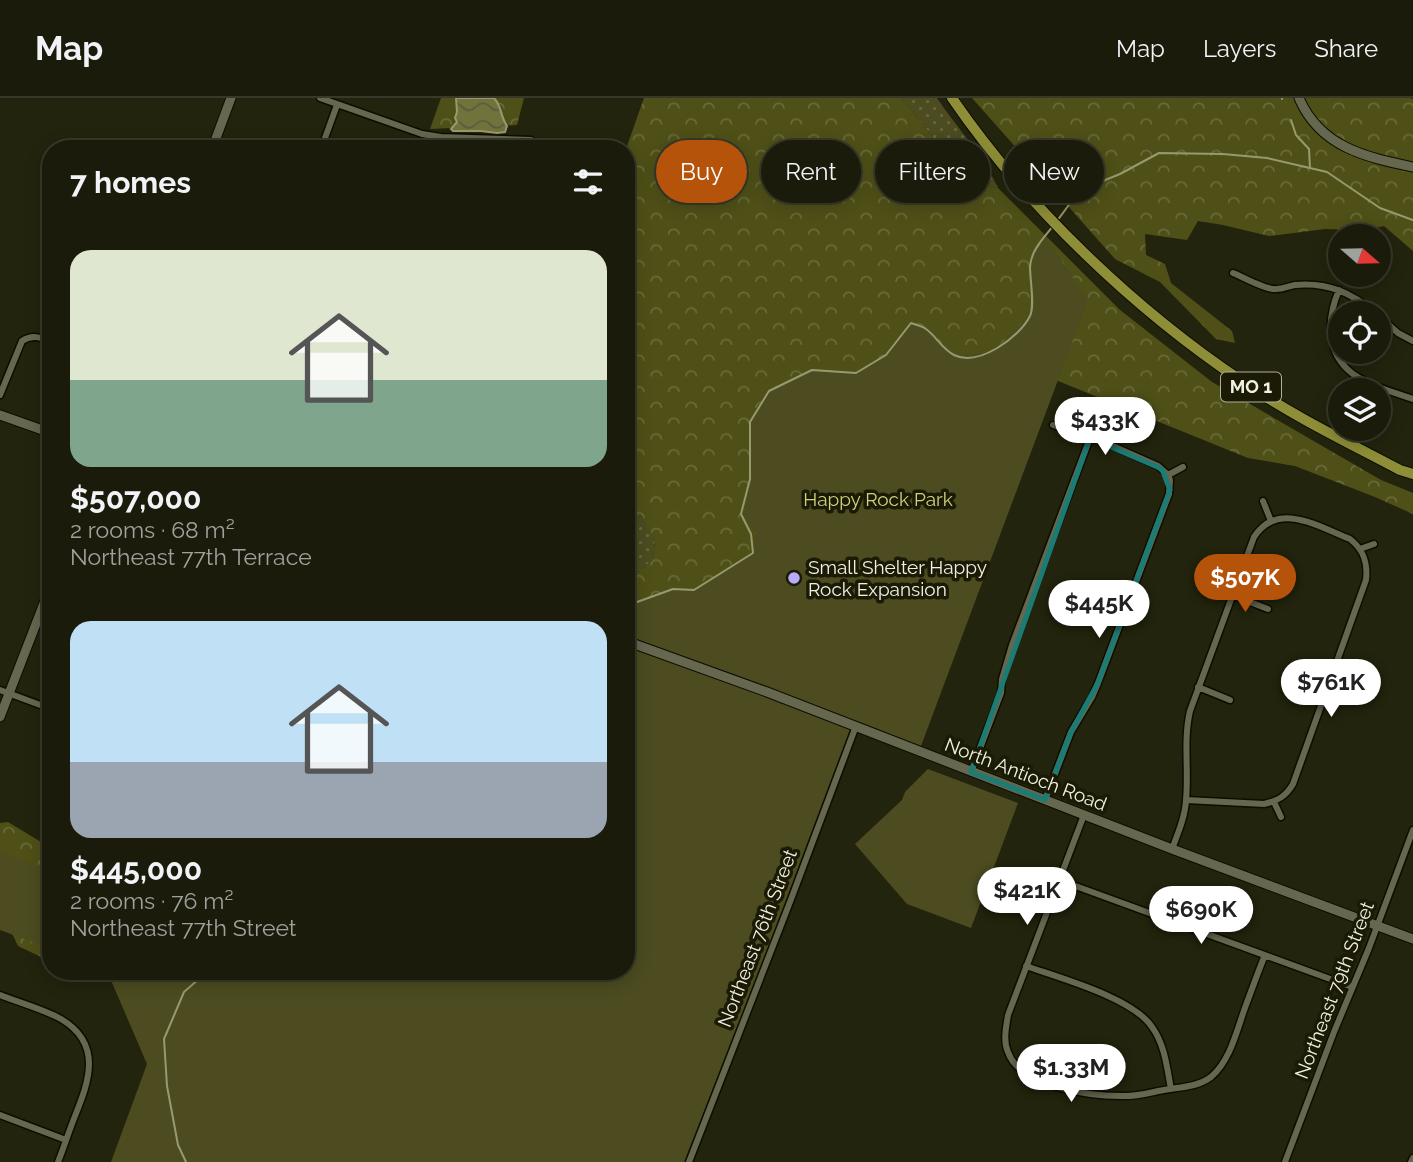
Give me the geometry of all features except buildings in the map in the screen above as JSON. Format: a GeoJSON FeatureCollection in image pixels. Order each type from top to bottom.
{"type":"FeatureCollection","features":[{"type":"Feature","properties":{"kind":"main road","name":"MO 1"},"geometry":{"type":"LineString","coordinates":[[952,98],[1021,187],[1105,274],[1176,332],[1243,382],[1305,420],[1413,474]]}},
{"type":"Feature","properties":{"kind":"street"},"geometry":{"type":"LineString","coordinates":[[215,140],[231,98]]}},
{"type":"Feature","properties":{"kind":"street"},"geometry":{"type":"LineString","coordinates":[[320,98],[422,134],[531,140]]}},
{"type":"Feature","properties":{"kind":"street"},"geometry":{"type":"LineString","coordinates":[[1299,98],[1306,113],[1321,131],[1346,148],[1413,167]]}},
{"type":"Feature","properties":{"kind":"street"},"geometry":{"type":"LineString","coordinates":[[324,140],[337,105]]}},
{"type":"Feature","properties":{"kind":"street"},"geometry":{"type":"LineString","coordinates":[[1233,273],[1274,289],[1295,285],[1339,289],[1360,301]]}},
{"type":"Feature","properties":{"kind":"street"},"geometry":{"type":"LineString","coordinates":[[1339,289],[1331,315],[1330,335],[1338,356],[1352,373],[1413,400]]}},
{"type":"Feature","properties":{"kind":"street"},"geometry":{"type":"LineString","coordinates":[[1391,327],[1413,341]]}},
{"type":"Feature","properties":{"kind":"street"},"geometry":{"type":"LineString","coordinates":[[0,396],[22,341],[36,336],[42,339]]}},
{"type":"Feature","properties":{"kind":"street"},"geometry":{"type":"LineString","coordinates":[[0,415],[42,430]]}},
{"type":"Feature","properties":{"kind":"street"},"geometry":{"type":"LineString","coordinates":[[1045,800],[1071,732],[1098,683],[1169,494],[1170,485],[1168,475],[1158,466],[1106,443],[1053,425]]}},
{"type":"Feature","properties":{"kind":"street"},"geometry":{"type":"LineString","coordinates":[[971,772],[1001,693],[1002,679],[1012,645],[1090,438]]}},
{"type":"Feature","properties":{"kind":"street"},"geometry":{"type":"LineString","coordinates":[[1168,475],[1183,467]]}},
{"type":"Feature","properties":{"kind":"street"},"geometry":{"type":"LineString","coordinates":[[1263,501],[1271,521]]}},
{"type":"Feature","properties":{"kind":"street"},"geometry":{"type":"LineString","coordinates":[[1172,849],[1186,800],[1187,723],[1254,537],[1259,529],[1271,521],[1294,517],[1350,539],[1360,549],[1367,566],[1366,580],[1293,784],[1282,797],[1264,804],[1186,800]]}},
{"type":"Feature","properties":{"kind":"street"},"geometry":{"type":"LineString","coordinates":[[1360,549],[1374,544]]}},
{"type":"Feature","properties":{"kind":"street"},"geometry":{"type":"LineString","coordinates":[[1232,595],[1268,609]]}},
{"type":"Feature","properties":{"kind":"street"},"geometry":{"type":"LineString","coordinates":[[0,717],[4,692],[42,605]]}},
{"type":"Feature","properties":{"kind":"street","name":"North Antioch Road"},"geometry":{"type":"LineString","coordinates":[[635,644],[1413,939]]}},
{"type":"Feature","properties":{"kind":"street"},"geometry":{"type":"LineString","coordinates":[[1198,687],[1230,700]]}},
{"type":"Feature","properties":{"kind":"street"},"geometry":{"type":"LineString","coordinates":[[4,692],[42,706]]}},
{"type":"Feature","properties":{"kind":"street","name":"Northeast 76th Street"},"geometry":{"type":"LineString","coordinates":[[689,1162],[856,726]]}},
{"type":"Feature","properties":{"kind":"street"},"geometry":{"type":"LineString","coordinates":[[1274,802],[1281,817]]}},
{"type":"Feature","properties":{"kind":"street"},"geometry":{"type":"LineString","coordinates":[[1084,815],[1008,1015],[1005,1031],[1007,1052],[1023,1072],[1069,1091],[1122,1097],[1198,1084],[1209,1078],[1227,1057],[1265,955]]}},
{"type":"Feature","properties":{"kind":"street","name":"Northeast 79th Street"},"geometry":{"type":"LineString","coordinates":[[1285,1162],[1413,830]]}},
{"type":"Feature","properties":{"kind":"street"},"geometry":{"type":"LineString","coordinates":[[1059,880],[1352,987]]}},
{"type":"Feature","properties":{"kind":"street"},"geometry":{"type":"LineString","coordinates":[[1026,966],[1113,997],[1147,1019],[1160,1040],[1171,1089]]}},
{"type":"Feature","properties":{"kind":"street"},"geometry":{"type":"LineString","coordinates":[[0,995],[68,1024],[80,1037],[89,1059],[89,1077],[58,1162]]}},
{"type":"Feature","properties":{"kind":"street"},"geometry":{"type":"LineString","coordinates":[[0,1115],[66,1140]]}},
{"type":"Feature","properties":{"kind":"highlighted area"},"geometry":{"type":"Polygon","coordinates":[[[1090,438],[1162,469],[1170,490],[1098,683],[1071,732],[1045,800],[971,772],[1090,438]]]}},
{"type":"Feature","properties":{"kind":"green space"},"geometry":{"type":"Polygon","coordinates":[[[441,98],[524,98],[517,125],[430,129],[441,98]]]}},
{"type":"Feature","properties":{"kind":"green space"},"geometry":{"type":"Polygon","coordinates":[[[644,98],[902,98],[935,140],[875,140],[875,203],[990,203],[990,186],[998,188],[1004,194],[1004,203],[1013,203],[1120,310],[1212,382],[1381,480],[1413,493],[1413,514],[1295,466],[1248,458],[1058,381],[1028,366],[799,564],[635,613],[635,574],[653,560],[655,539],[641,516],[635,518],[635,140],[629,140],[644,98]]]}},
{"type":"Feature","properties":{"kind":"green space"},"geometry":{"type":"Polygon","coordinates":[[[902,98],[937,98],[968,140],[935,140],[902,98]]]}},
{"type":"Feature","properties":{"kind":"green space"},"geometry":{"type":"Polygon","coordinates":[[[972,98],[1410,98],[1413,99],[1413,251],[1391,232],[1391,224],[1328,224],[1328,229],[1269,236],[1198,221],[1187,240],[1145,234],[1146,255],[1165,264],[1171,283],[1232,331],[1235,343],[1216,339],[1160,282],[1115,259],[1065,203],[1104,203],[1104,140],[1009,140],[972,98]]]}},
{"type":"Feature","properties":{"kind":"green space"},"geometry":{"type":"Polygon","coordinates":[[[990,173],[992,176],[998,188],[990,186],[990,173]]]}},
{"type":"Feature","properties":{"kind":"green space","name":"Happy Rock Park"},"geometry":{"type":"Polygon","coordinates":[[[1045,236],[1088,300],[921,746],[854,720],[688,1162],[111,1162],[147,1064],[111,980],[635,980],[635,603],[673,589],[694,590],[752,553],[756,533],[741,514],[750,479],[750,422],[769,391],[812,370],[857,373],[886,355],[911,323],[926,329],[955,355],[992,352],[1031,314],[1033,258],[1045,236]]]}},
{"type":"Feature","properties":{"kind":"green space"},"geometry":{"type":"Polygon","coordinates":[[[641,516],[655,538],[653,560],[635,574],[635,519],[641,516]]]}},
{"type":"Feature","properties":{"kind":"green space"},"geometry":{"type":"Polygon","coordinates":[[[928,769],[1018,803],[971,928],[907,904],[855,844],[902,800],[905,792],[928,769]]]}},
{"type":"Feature","properties":{"kind":"green space"},"geometry":{"type":"Polygon","coordinates":[[[8,822],[42,842],[41,957],[18,946],[8,925],[0,923],[0,823],[8,822]]]}},
{"type":"Feature","properties":{"kind":"green space"},"geometry":{"type":"Polygon","coordinates":[[[0,853],[42,868],[42,946],[0,930],[0,853]]]}},
{"type":"Feature","properties":{"kind":"water"},"geometry":{"type":"Polygon","coordinates":[[[456,98],[494,98],[507,126],[505,132],[453,131],[451,129],[457,122],[456,98]]]}},
{"type":"Feature","properties":{"kind":"waterway"},"geometry":{"type":"LineString","coordinates":[[1291,120],[1296,135],[1309,149],[1310,168]]}},
{"type":"Feature","properties":{"kind":"waterway"},"geometry":{"type":"LineString","coordinates":[[1057,221],[1071,202],[1088,187],[1159,153],[1267,158],[1327,172],[1380,208],[1413,220]]}},
{"type":"Feature","properties":{"kind":"waterway"},"geometry":{"type":"LineString","coordinates":[[635,603],[673,589],[694,590],[753,553],[751,534],[741,514],[750,479],[750,422],[769,391],[812,370],[856,373],[886,355],[911,323],[926,329],[946,349],[964,358],[986,354],[997,348],[1017,333],[1030,316],[1031,261],[1038,245],[1053,226]]}},
{"type":"Feature","properties":{"kind":"waterway"},"geometry":{"type":"LineString","coordinates":[[186,1162],[178,1145],[167,1086],[164,1039],[184,992],[198,980]]}},
{"type":"Feature","properties":{"kind":"place","name":"Small Shelter Happy Rock Expansion"},"geometry":{"type":"Point","coordinates":[794,578]}}]}
